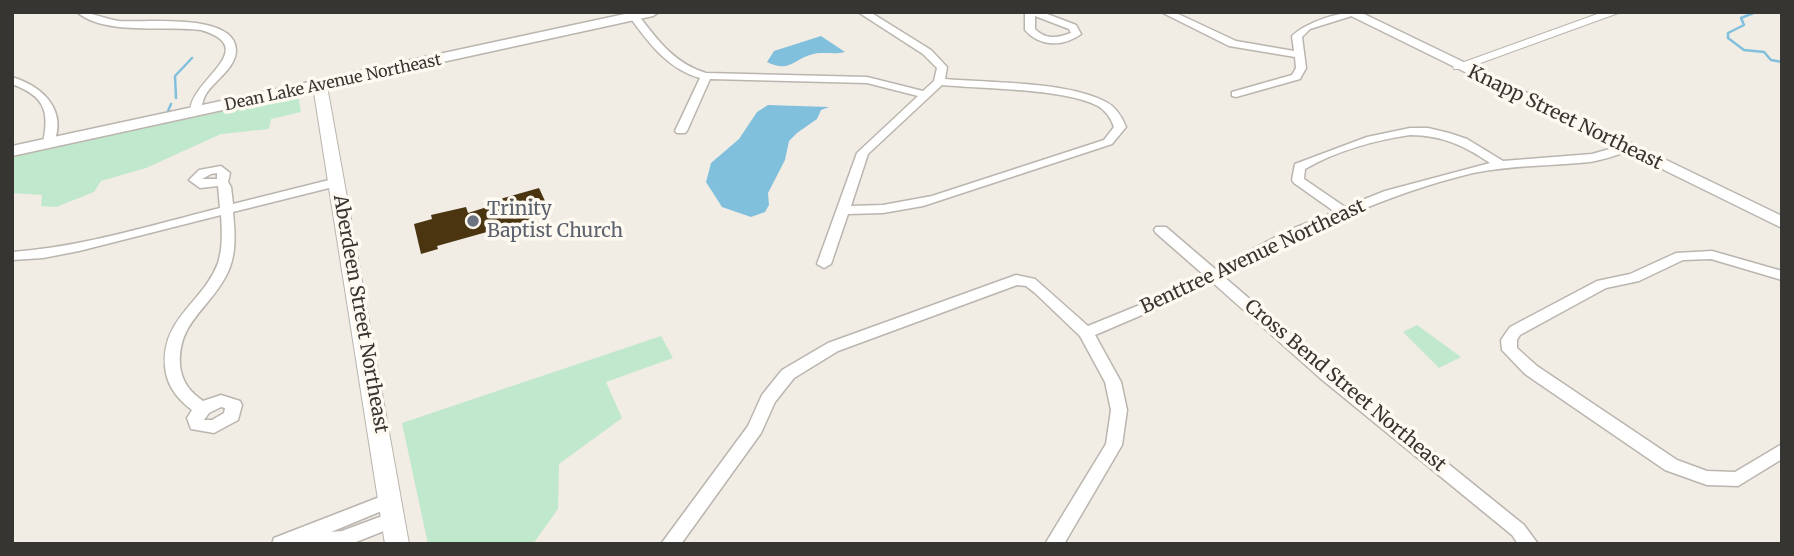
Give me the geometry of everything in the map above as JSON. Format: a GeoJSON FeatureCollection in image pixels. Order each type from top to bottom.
{"type":"FeatureCollection","features":[{"type":"Feature","properties":{"kind":"main road","name":"Dean Lake Avenue Northeast"},"geometry":{"type":"LineString","coordinates":[[12,151],[320,86],[633,14],[653,12]]}},
{"type":"Feature","properties":{"kind":"main road","name":"Knapp Street Northeast"},"geometry":{"type":"LineString","coordinates":[[1351,13],[1782,223]]}},
{"type":"Feature","properties":{"kind":"street"},"geometry":{"type":"LineString","coordinates":[[82,12],[103,21],[124,24],[177,23],[194,26],[213,30],[226,38],[231,52],[220,72],[201,90],[195,104],[195,112]]}},
{"type":"Feature","properties":{"kind":"street"},"geometry":{"type":"LineString","coordinates":[[824,264],[863,153],[939,82],[942,67],[938,61],[863,12]]}},
{"type":"Feature","properties":{"kind":"street"},"geometry":{"type":"LineString","coordinates":[[1166,12],[1233,44],[1298,55]]}},
{"type":"Feature","properties":{"kind":"street"},"geometry":{"type":"LineString","coordinates":[[1459,66],[1615,12]]}},
{"type":"Feature","properties":{"kind":"street"},"geometry":{"type":"LineString","coordinates":[[1236,94],[1296,77],[1301,68],[1297,36],[1307,27],[1351,13]]}},
{"type":"Feature","properties":{"kind":"street"},"geometry":{"type":"LineString","coordinates":[[633,14],[680,69],[706,76],[856,79],[924,94]]}},
{"type":"Feature","properties":{"kind":"street"},"geometry":{"type":"LineString","coordinates":[[681,131],[706,76]]}},
{"type":"Feature","properties":{"kind":"street"},"geometry":{"type":"LineString","coordinates":[[12,80],[30,86],[51,109],[54,124],[50,143]]}},
{"type":"Feature","properties":{"kind":"street"},"geometry":{"type":"LineString","coordinates":[[845,210],[876,212],[901,209],[1108,142],[1120,127],[1117,119],[1098,102],[1064,94],[939,82]]}},
{"type":"Feature","properties":{"kind":"street","name":"Aberdeen Street Northeast"},"geometry":{"type":"LineString","coordinates":[[320,86],[397,544]]}},
{"type":"Feature","properties":{"kind":"street"},"geometry":{"type":"LineString","coordinates":[[1342,211],[1298,180],[1299,167],[1381,135],[1411,130],[1443,135],[1483,152],[1501,165]]}},
{"type":"Feature","properties":{"kind":"street","name":"Benttree Avenue Northeast"},"geometry":{"type":"LineString","coordinates":[[1086,332],[1179,295],[1292,234],[1342,211],[1431,180],[1501,165],[1594,158],[1627,148]]}},
{"type":"Feature","properties":{"kind":"street"},"geometry":{"type":"LineString","coordinates":[[203,409],[191,402],[175,382],[171,359],[175,337],[186,316],[225,265],[226,211],[225,187],[222,182]]}},
{"type":"Feature","properties":{"kind":"street"},"geometry":{"type":"LineString","coordinates":[[12,256],[43,254],[79,247],[273,200],[298,199],[338,186]]}},
{"type":"Feature","properties":{"kind":"street","name":"Cross Bend Street Northeast"},"geometry":{"type":"LineString","coordinates":[[1161,230],[1326,374],[1518,530],[1529,544]]}},
{"type":"Feature","properties":{"kind":"street"},"geometry":{"type":"LineString","coordinates":[[1782,276],[1712,255],[1681,256],[1634,278],[1602,284],[1567,300],[1515,331],[1509,340],[1510,350],[1531,370],[1671,465],[1707,478],[1738,479],[1782,450]]}},
{"type":"Feature","properties":{"kind":"street"},"geometry":{"type":"LineString","coordinates":[[670,544],[749,438],[768,398],[788,374],[833,347],[1016,280],[1030,282],[1086,332],[1113,382],[1119,411],[1114,445],[1054,544]]}},
{"type":"Feature","properties":{"kind":"street"},"geometry":{"type":"LineString","coordinates":[[282,543],[390,500]]}},
{"type":"Feature","properties":{"kind":"street"},"geometry":{"type":"LineString","coordinates":[[282,543],[342,539],[393,520]]}},
{"type":"Feature","properties":{"kind":"green space"},"geometry":{"type":"Polygon","coordinates":[[[298,95],[301,112],[271,119],[269,129],[221,134],[146,168],[101,181],[94,192],[56,207],[41,206],[42,195],[12,193],[12,157],[298,95]]]}},
{"type":"Feature","properties":{"kind":"green space"},"geometry":{"type":"Polygon","coordinates":[[[1417,325],[1461,357],[1439,368],[1403,332],[1417,325]]]}},
{"type":"Feature","properties":{"kind":"green space"},"geometry":{"type":"Polygon","coordinates":[[[661,336],[673,358],[606,382],[622,418],[559,464],[558,509],[533,544],[428,544],[402,423],[661,336]]]}},
{"type":"Feature","properties":{"kind":"water"},"geometry":{"type":"Polygon","coordinates":[[[821,36],[845,52],[814,54],[786,66],[767,62],[774,51],[821,36]]]}},
{"type":"Feature","properties":{"kind":"water"},"geometry":{"type":"Polygon","coordinates":[[[768,105],[829,107],[821,110],[817,119],[789,141],[785,160],[768,193],[769,205],[765,212],[751,217],[722,207],[706,182],[711,163],[739,139],[757,112],[768,105]]]}},
{"type":"Feature","properties":{"kind":"building","name":"Trinity Baptist Church"},"geometry":{"type":"Polygon","coordinates":[[[539,188],[551,214],[437,246],[438,249],[421,254],[414,224],[432,219],[431,215],[466,207],[468,213],[487,207],[486,203],[539,188]]]}},
{"type":"Feature","properties":{"kind":"waterway"},"geometry":{"type":"LineString","coordinates":[[1756,12],[1741,18],[1744,25],[1728,33],[1728,38],[1744,50],[1764,52],[1771,60],[1782,62]]}},
{"type":"Feature","properties":{"kind":"waterway"},"geometry":{"type":"LineString","coordinates":[[176,98],[175,76],[192,58]]}},
{"type":"Feature","properties":{"kind":"waterway"},"geometry":{"type":"LineString","coordinates":[[168,111],[171,104]]}},
{"type":"Feature","properties":{"kind":"place","name":"Trinity Baptist Church"},"geometry":{"type":"Point","coordinates":[473,221]}}]}
